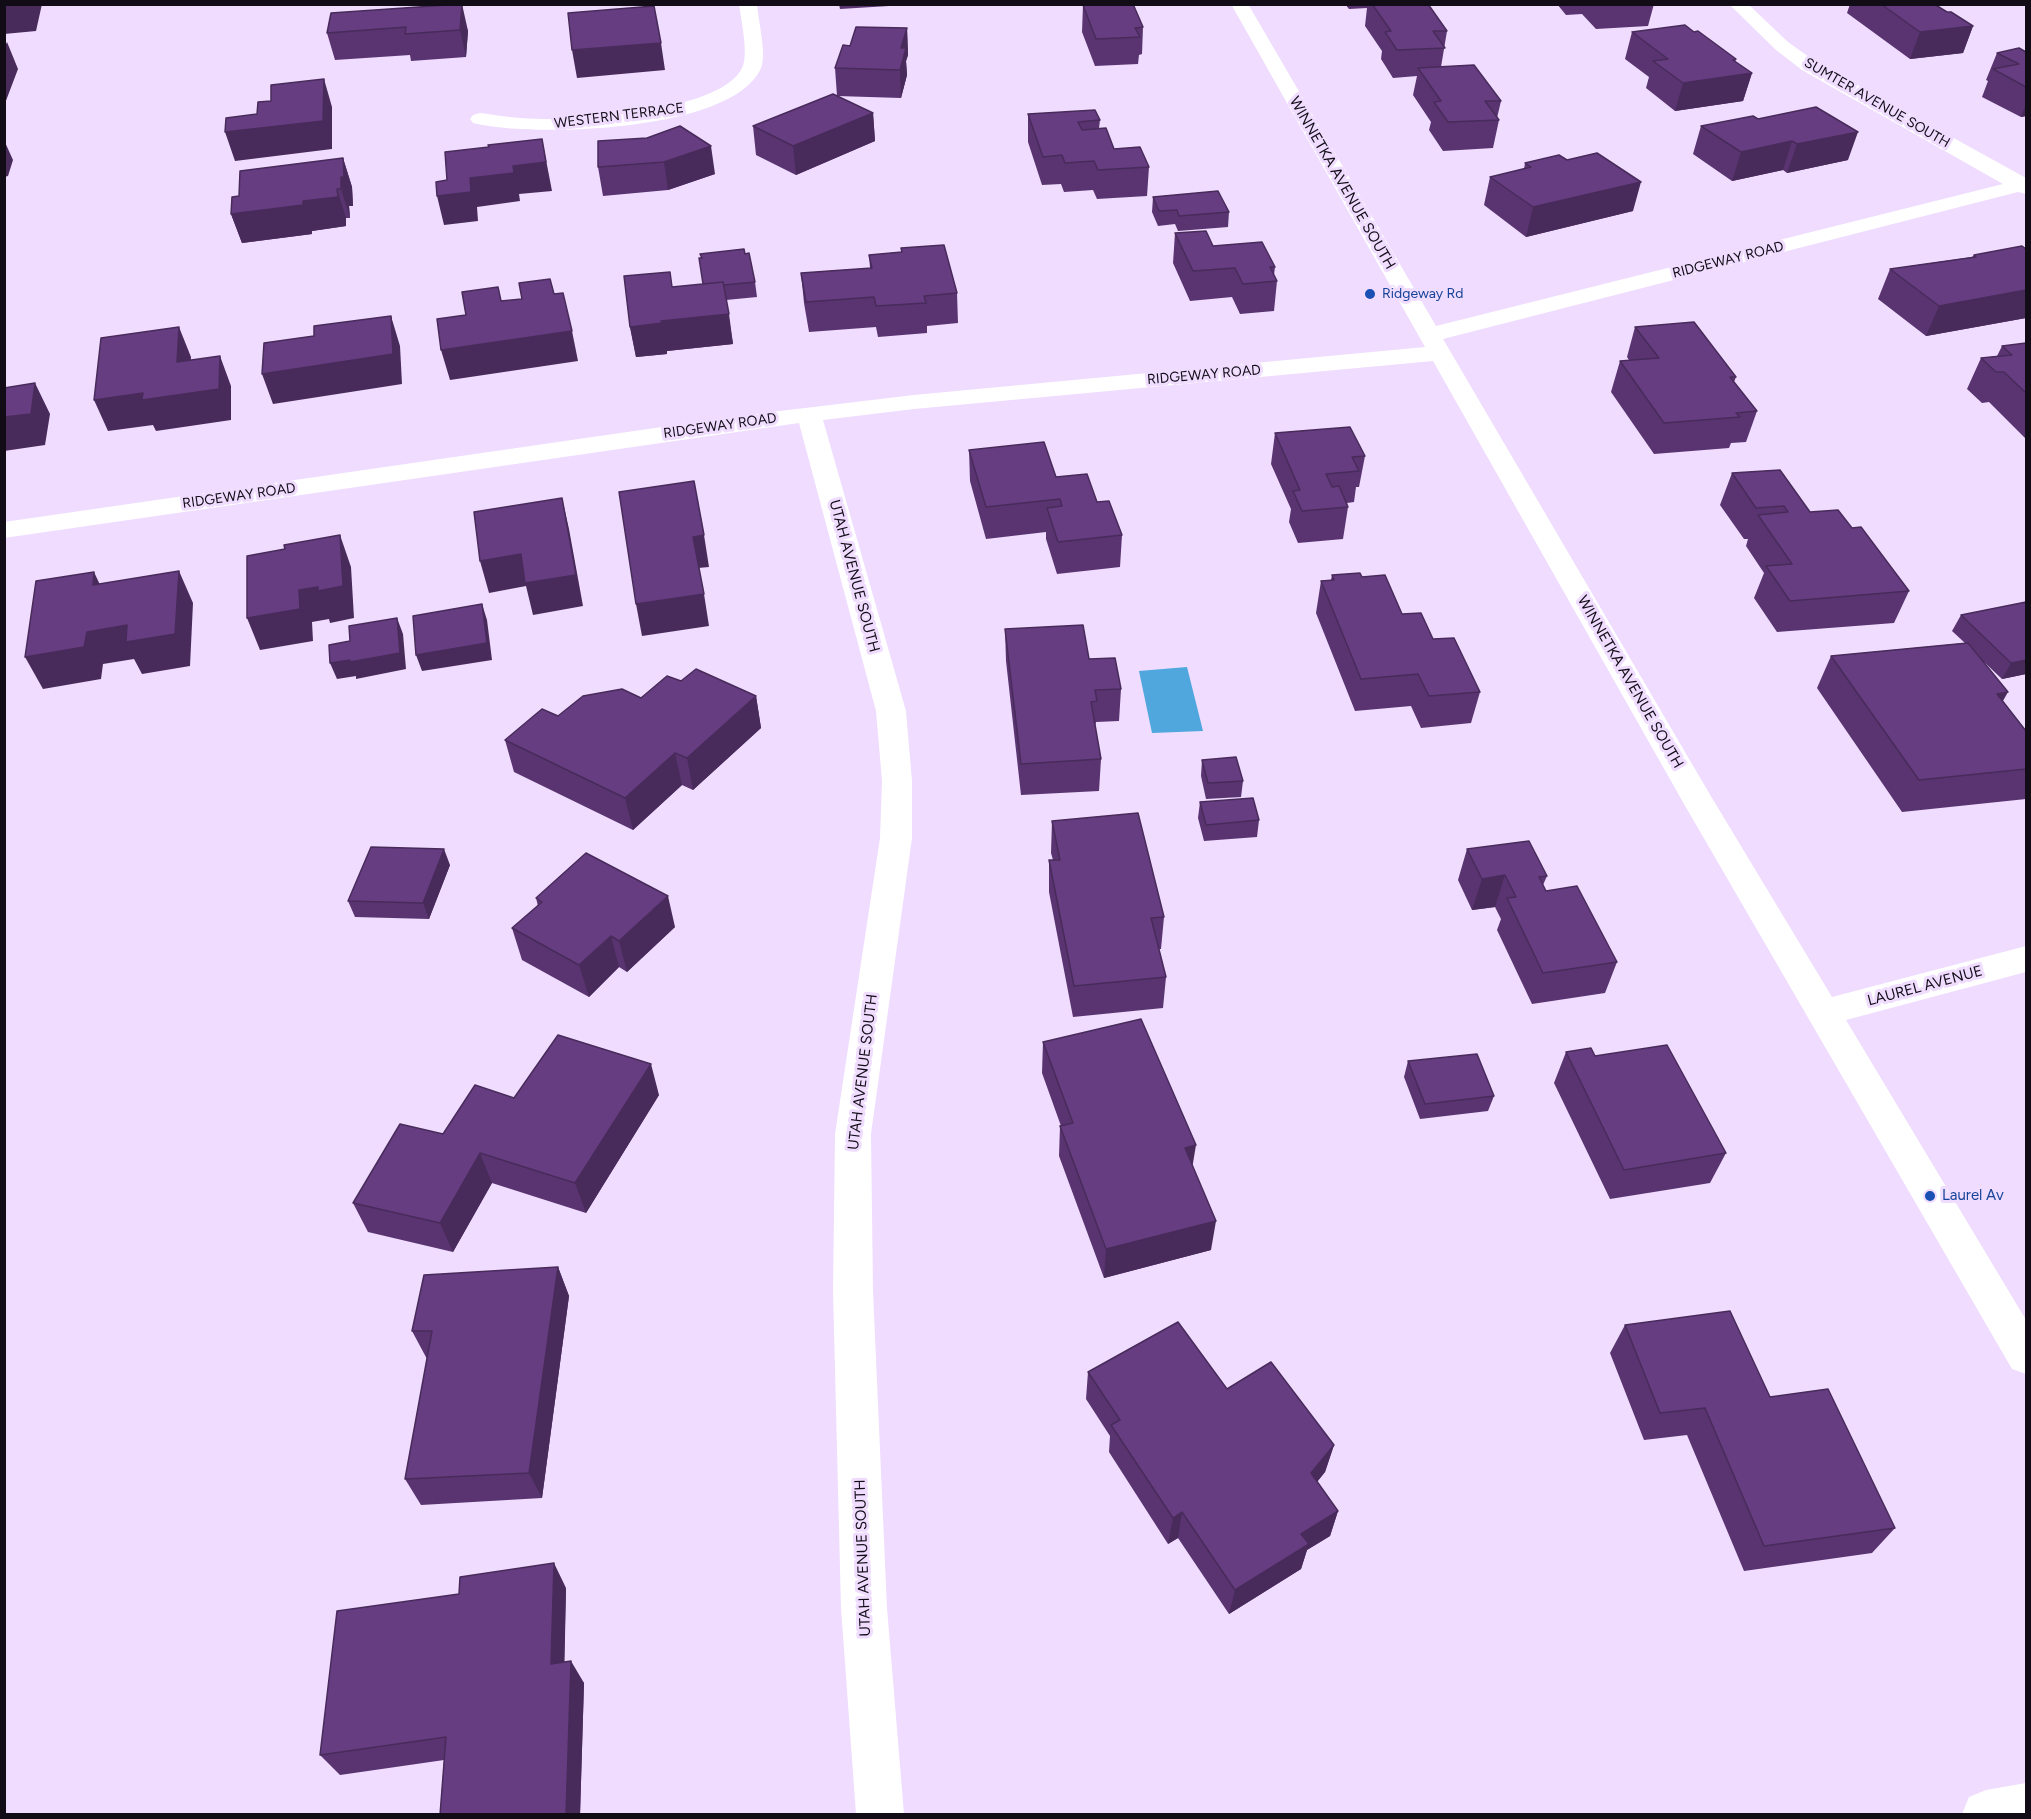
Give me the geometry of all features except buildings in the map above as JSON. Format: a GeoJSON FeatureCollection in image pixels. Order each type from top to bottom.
{"type":"FeatureCollection","features":[{"type":"Feature","properties":{"kind":"street","name":"WESTERN TERRACE"},"geometry":{"type":"LineString","coordinates":[[480,119],[514,124],[558,125],[651,116],[704,104],[738,86],[748,76],[753,66],[748,4]]}},
{"type":"Feature","properties":{"kind":"street","name":"WINNETKA AVENUE SOUTH"},"geometry":{"type":"LineString","coordinates":[[1239,4],[1823,1013],[2026,1356]]}},
{"type":"Feature","properties":{"kind":"street","name":"SUMTER AVENUE SOUTH"},"geometry":{"type":"LineString","coordinates":[[1737,4],[1782,46],[1809,66],[2025,185]]}},
{"type":"Feature","properties":{"kind":"street","name":"RIDGEWAY ROAD"},"geometry":{"type":"LineString","coordinates":[[4,530],[726,424],[1435,344],[2025,185]]}},
{"type":"Feature","properties":{"kind":"street","name":"UTAH AVENUE SOUTH"},"geometry":{"type":"LineString","coordinates":[[809,415],[891,711],[897,781],[896,838],[853,1134],[854,1291],[864,1608],[880,1815]]}},
{"type":"Feature","properties":{"kind":"street","name":"LAUREL AVENUE"},"geometry":{"type":"LineString","coordinates":[[1823,1013],[2026,959]]}},
{"type":"Feature","properties":{"kind":"street"},"geometry":{"type":"LineString","coordinates":[[1986,1815],[2026,1807]]}},
{"type":"Feature","properties":{"kind":"water"},"geometry":{"type":"Polygon","coordinates":[[[1187,667],[1203,731],[1152,733],[1139,671],[1187,667]]]}},
{"type":"Feature","properties":{"kind":"place","name":"Ridgeway Rd"},"geometry":{"type":"Point","coordinates":[1370,294]}},
{"type":"Feature","properties":{"kind":"place","name":"Laurel Av"},"geometry":{"type":"Point","coordinates":[1930,1196]}}]}
